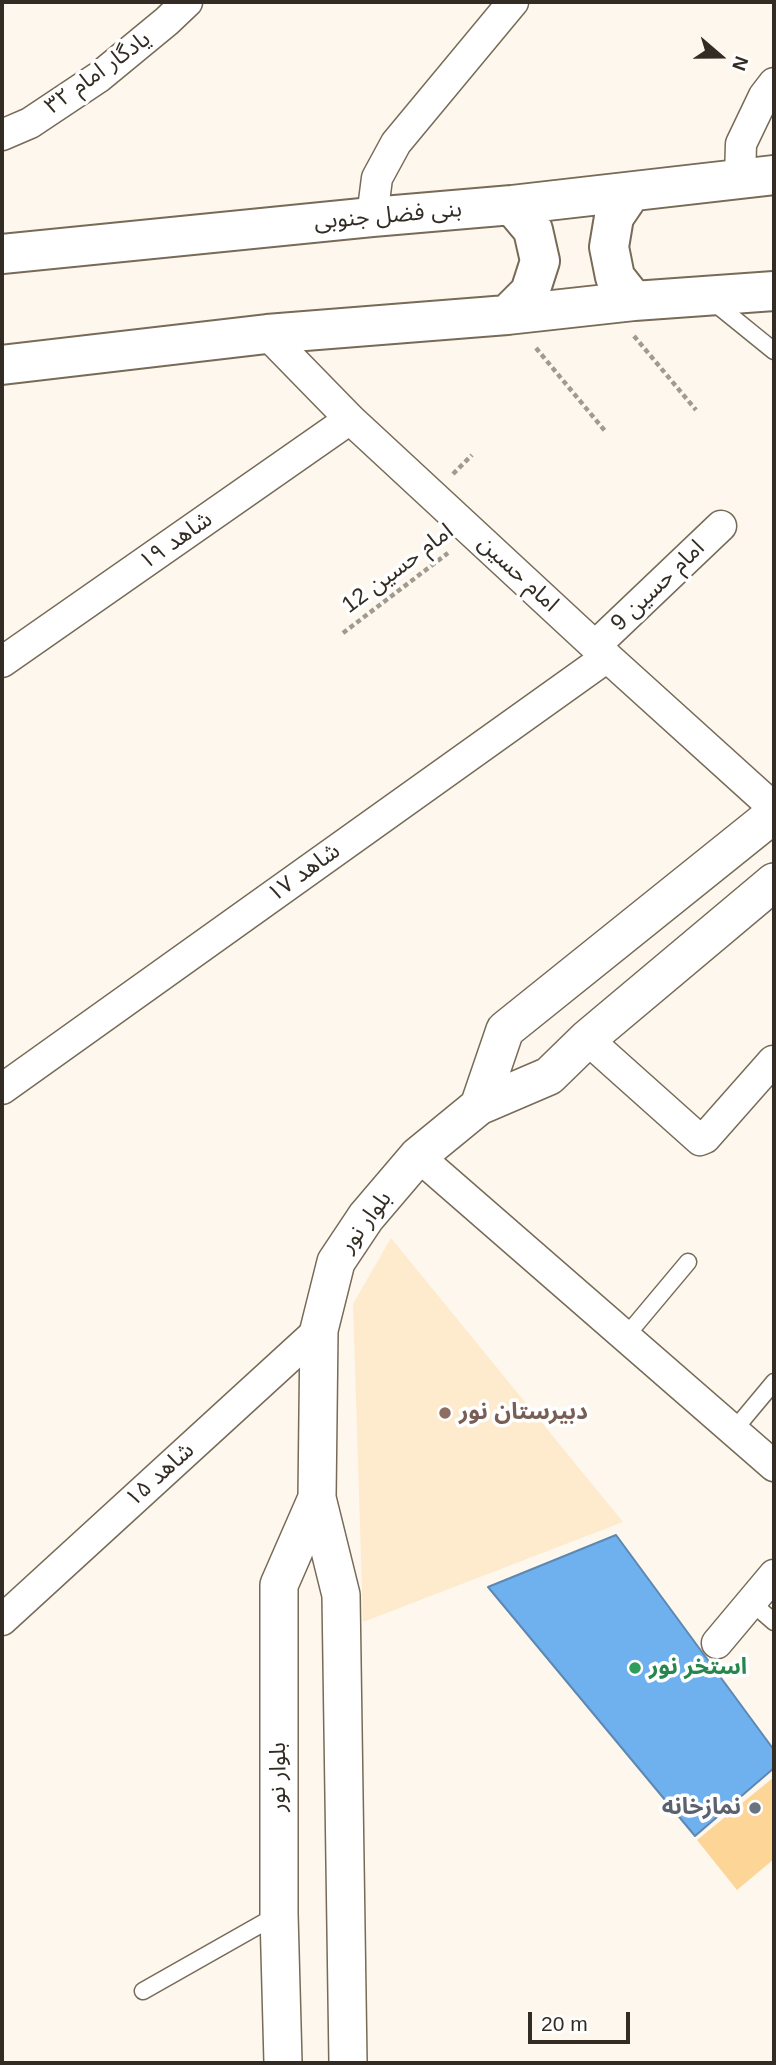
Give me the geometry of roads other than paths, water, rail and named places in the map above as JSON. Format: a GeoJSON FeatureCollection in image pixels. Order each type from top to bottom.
{"type":"FeatureCollection","features":[{"type":"Feature","properties":{"kind":"main road","name":"بنی فضل جنوبی"},"geometry":{"type":"LineString","coordinates":[[3,247],[512,205],[757,177]]}},
{"type":"Feature","properties":{"kind":"main road"},"geometry":{"type":"LineString","coordinates":[[620,302],[609,247],[614,217],[631,192]]}},
{"type":"Feature","properties":{"kind":"main road"},"geometry":{"type":"LineString","coordinates":[[507,315],[530,292],[540,261],[533,230],[512,205]]}},
{"type":"Feature","properties":{"kind":"main road"},"geometry":{"type":"LineString","coordinates":[[2,365],[267,334],[774,291]]}},
{"type":"Feature","properties":{"kind":"street","name":"یادگار امام ۳۲"},"geometry":{"type":"LineString","coordinates":[[2,135],[30,123],[99,77],[167,22],[187,2]]}},
{"type":"Feature","properties":{"kind":"street"},"geometry":{"type":"LineString","coordinates":[[372,217],[377,178],[396,143],[513,2]]}},
{"type":"Feature","properties":{"kind":"street"},"geometry":{"type":"LineString","coordinates":[[757,177],[741,144],[764,96],[774,83]]}},
{"type":"Feature","properties":{"kind":"street","name":"امام حسین"},"geometry":{"type":"LineString","coordinates":[[267,334],[350,419],[774,808]]}},
{"type":"Feature","properties":{"kind":"street","name":"شاهد ۱۹"},"geometry":{"type":"LineString","coordinates":[[2,662],[350,419]]}},
{"type":"Feature","properties":{"kind":"street","name":"امام حسین 9"},"geometry":{"type":"LineString","coordinates":[[601,652],[721,526]]}},
{"type":"Feature","properties":{"kind":"street","name":"شاهد ۱۷"},"geometry":{"type":"LineString","coordinates":[[2,1089],[601,652]]}},
{"type":"Feature","properties":{"kind":"street"},"geometry":{"type":"LineString","coordinates":[[479,1106],[505,1030],[774,814]]}},
{"type":"Feature","properties":{"kind":"street","name":"بلوار نور"},"geometry":{"type":"LineString","coordinates":[[348,2063],[341,1595],[317,1498],[319,1330],[336,1262],[366,1217],[418,1156],[479,1106],[549,1076],[587,1039],[774,882]]}},
{"type":"Feature","properties":{"kind":"street"},"geometry":{"type":"LineString","coordinates":[[587,1039],[700,1140],[705,1139],[773,1061]]}},
{"type":"Feature","properties":{"kind":"street"},"geometry":{"type":"LineString","coordinates":[[418,1156],[774,1466]]}},
{"type":"Feature","properties":{"kind":"street","name":"شاهد ۱۵"},"geometry":{"type":"LineString","coordinates":[[2,1620],[319,1330]]}},
{"type":"Feature","properties":{"kind":"street","name":"بلوار نور"},"geometry":{"type":"LineString","coordinates":[[281,2062],[279,1585],[317,1498]]}},
{"type":"Feature","properties":{"kind":"street"},"geometry":{"type":"LineString","coordinates":[[717,1643],[774,1575]]}},
{"type":"Feature","properties":{"kind":"lane"},"geometry":{"type":"LineString","coordinates":[[706,297],[774,351]]}},
{"type":"Feature","properties":{"kind":"lane"},"geometry":{"type":"LineString","coordinates":[[626,1336],[688,1262]]}},
{"type":"Feature","properties":{"kind":"lane"},"geometry":{"type":"LineString","coordinates":[[734,1430],[774,1382]]}},
{"type":"Feature","properties":{"kind":"lane"},"geometry":{"type":"LineString","coordinates":[[751,1602],[774,1622]]}},
{"type":"Feature","properties":{"kind":"lane"},"geometry":{"type":"LineString","coordinates":[[143,1992],[279,1914]]}},
{"type":"Feature","properties":{"kind":"water","name":"استخر نور"},"geometry":{"type":"Polygon","coordinates":[[[616,1535],[774,1750],[774,1768],[695,1836],[488,1587],[616,1535]]]}},
{"type":"Feature","properties":{"kind":"place","name":"دبیرستان نور"},"geometry":{"type":"Point","coordinates":[445,1413]}},
{"type":"Feature","properties":{"kind":"place","name":"استخر نور"},"geometry":{"type":"Point","coordinates":[635,1668]}},
{"type":"Feature","properties":{"kind":"place","name":"نمازخانه"},"geometry":{"type":"Point","coordinates":[755,1808]}}]}
